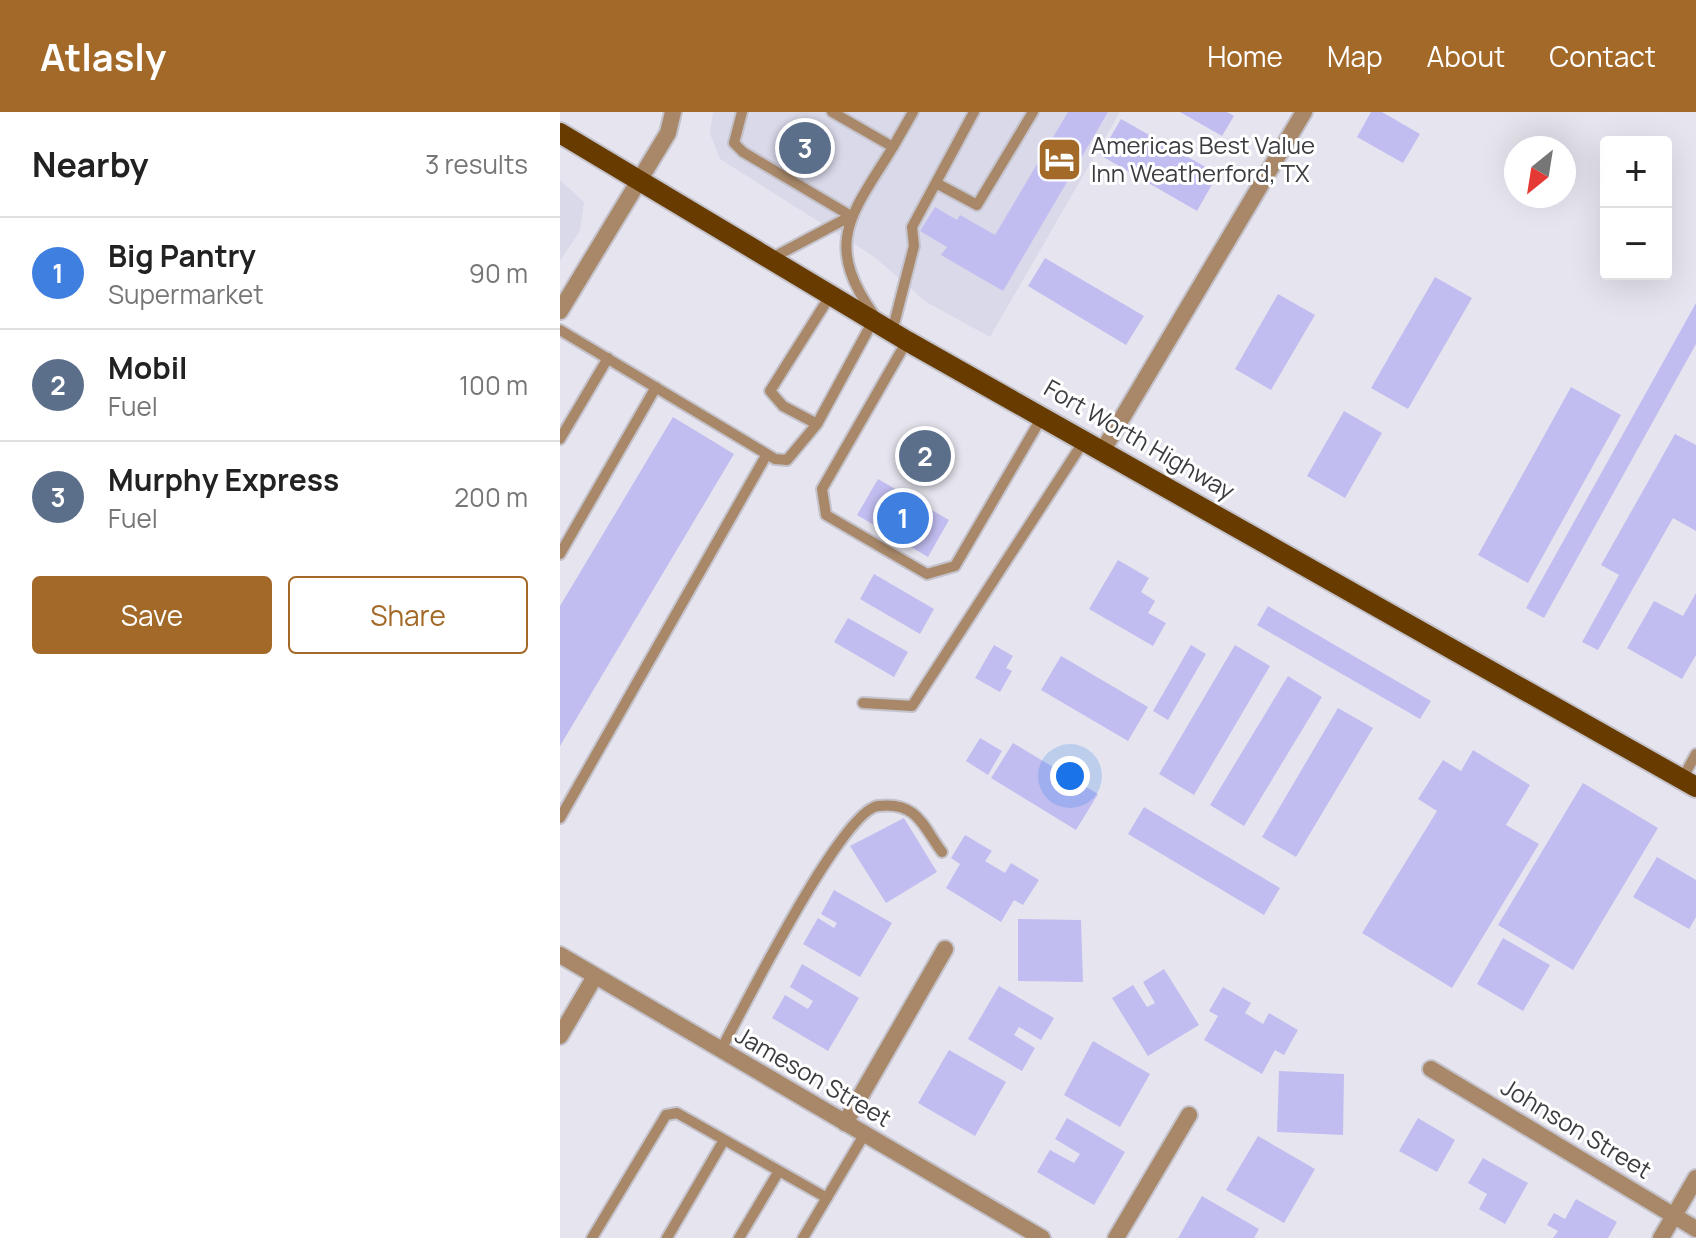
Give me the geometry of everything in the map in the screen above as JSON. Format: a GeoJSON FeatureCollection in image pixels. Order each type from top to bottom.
{"type":"FeatureCollection","features":[{"type":"Feature","properties":{"kind":"main road","name":"Fort Worth Highway"},"geometry":{"type":"LineString","coordinates":[[560,133],[889,330],[1689,783]]}},
{"type":"Feature","properties":{"kind":"street"},"geometry":{"type":"LineString","coordinates":[[668,133],[673,112]]}},
{"type":"Feature","properties":{"kind":"street"},"geometry":{"type":"LineString","coordinates":[[560,311],[681,112]]}},
{"type":"Feature","properties":{"kind":"street"},"geometry":{"type":"LineString","coordinates":[[1094,444],[1304,112]]}},
{"type":"Feature","properties":{"kind":"street"},"geometry":{"type":"LineString","coordinates":[[845,1123],[945,949]]}},
{"type":"Feature","properties":{"kind":"street","name":"Jameson Street"},"geometry":{"type":"LineString","coordinates":[[560,955],[594,978],[1042,1238]]}},
{"type":"Feature","properties":{"kind":"street"},"geometry":{"type":"LineString","coordinates":[[560,1036],[594,978]]}},
{"type":"Feature","properties":{"kind":"street","name":"Johnson Street"},"geometry":{"type":"LineString","coordinates":[[1431,1069],[1695,1231]]}},
{"type":"Feature","properties":{"kind":"street"},"geometry":{"type":"LineString","coordinates":[[1116,1238],[1189,1115]]}},
{"type":"Feature","properties":{"kind":"street"},"geometry":{"type":"LineString","coordinates":[[1661,1238],[1696,1178]]}},
{"type":"Feature","properties":{"kind":"lane"},"geometry":{"type":"LineString","coordinates":[[742,112],[734,143],[743,152],[851,216]]}},
{"type":"Feature","properties":{"kind":"lane"},"geometry":{"type":"LineString","coordinates":[[832,112],[893,147]]}},
{"type":"Feature","properties":{"kind":"lane"},"geometry":{"type":"LineString","coordinates":[[889,330],[852,282],[846,265],[851,216],[913,112]]}},
{"type":"Feature","properties":{"kind":"lane"},"geometry":{"type":"LineString","coordinates":[[974,112],[912,227],[914,246],[889,330],[822,489],[826,515],[927,574],[955,566],[1043,415]]}},
{"type":"Feature","properties":{"kind":"lane"},"geometry":{"type":"LineString","coordinates":[[936,183],[977,205],[1033,112]]}},
{"type":"Feature","properties":{"kind":"lane"},"geometry":{"type":"LineString","coordinates":[[769,260],[851,216]]}},
{"type":"Feature","properties":{"kind":"lane"},"geometry":{"type":"LineString","coordinates":[[817,424],[783,406],[770,391],[830,296]]}},
{"type":"Feature","properties":{"kind":"lane"},"geometry":{"type":"LineString","coordinates":[[560,330],[767,454],[787,460],[889,330]]}},
{"type":"Feature","properties":{"kind":"lane"},"geometry":{"type":"LineString","coordinates":[[560,439],[608,358]]}},
{"type":"Feature","properties":{"kind":"lane"},"geometry":{"type":"LineString","coordinates":[[560,554],[656,387]]}},
{"type":"Feature","properties":{"kind":"lane"},"geometry":{"type":"LineString","coordinates":[[863,703],[912,706],[1094,444]]}},
{"type":"Feature","properties":{"kind":"lane"},"geometry":{"type":"LineString","coordinates":[[560,818],[767,454]]}},
{"type":"Feature","properties":{"kind":"lane"},"geometry":{"type":"LineString","coordinates":[[1689,783],[1696,754]]}},
{"type":"Feature","properties":{"kind":"lane"},"geometry":{"type":"LineString","coordinates":[[720,1051],[829,855],[861,814],[876,806],[899,807],[922,817],[942,852]]}},
{"type":"Feature","properties":{"kind":"lane"},"geometry":{"type":"LineString","coordinates":[[592,1238],[666,1115],[677,1113],[827,1198]]}},
{"type":"Feature","properties":{"kind":"lane"},"geometry":{"type":"LineString","coordinates":[[803,1238],[864,1135]]}},
{"type":"Feature","properties":{"kind":"lane"},"geometry":{"type":"LineString","coordinates":[[667,1238],[724,1140]]}},
{"type":"Feature","properties":{"kind":"lane"},"geometry":{"type":"LineString","coordinates":[[739,1238],[779,1171]]}},
{"type":"Feature","properties":{"kind":"shaded area"},"geometry":{"type":"Polygon","coordinates":[[[713,112],[1120,112],[990,337],[926,302],[873,256],[720,159],[710,134],[713,112]]]}},
{"type":"Feature","properties":{"kind":"shaded area"},"geometry":{"type":"Polygon","coordinates":[[[560,180],[584,202],[580,231],[560,261],[560,180]]]}},
{"type":"Feature","properties":{"kind":"building","name":"Americas Best Value Inn Weatherford, TX"},"geometry":{"type":"Polygon","coordinates":[[[1068,112],[1108,112],[1003,291],[941,255],[947,247],[920,231],[935,207],[957,220],[960,215],[995,235],[1068,112]]]}},
{"type":"Feature","properties":{"kind":"building"},"geometry":{"type":"Polygon","coordinates":[[[1180,112],[1227,112],[1234,116],[1222,136],[1180,112]]]}},
{"type":"Feature","properties":{"kind":"building"},"geometry":{"type":"Polygon","coordinates":[[[1371,112],[1382,112],[1420,134],[1403,163],[1357,137],[1371,112]]]}},
{"type":"Feature","properties":{"kind":"building"},"geometry":{"type":"Polygon","coordinates":[[[1121,119],[1218,174],[1197,211],[1100,155],[1121,119]]]}},
{"type":"Feature","properties":{"kind":"building"},"geometry":{"type":"Polygon","coordinates":[[[1045,258],[1144,316],[1126,345],[1028,286],[1045,258]]]}},
{"type":"Feature","properties":{"kind":"building"},"geometry":{"type":"Polygon","coordinates":[[[1435,277],[1472,298],[1408,409],[1371,388],[1435,277]]]}},
{"type":"Feature","properties":{"kind":"building"},"geometry":{"type":"Polygon","coordinates":[[[1278,294],[1315,315],[1271,390],[1235,369],[1278,294]]]}},
{"type":"Feature","properties":{"kind":"building"},"geometry":{"type":"Polygon","coordinates":[[[1696,303],[1696,344],[1544,618],[1526,608],[1696,303]]]}},
{"type":"Feature","properties":{"kind":"building"},"geometry":{"type":"Polygon","coordinates":[[[1571,387],[1621,415],[1528,583],[1478,555],[1571,387]]]}},
{"type":"Feature","properties":{"kind":"building"},"geometry":{"type":"Polygon","coordinates":[[[1344,411],[1382,433],[1345,498],[1307,476],[1344,411]]]}},
{"type":"Feature","properties":{"kind":"building"},"geometry":{"type":"Polygon","coordinates":[[[673,417],[734,454],[560,746],[560,606],[673,417]]]}},
{"type":"Feature","properties":{"kind":"building"},"geometry":{"type":"Polygon","coordinates":[[[1675,434],[1696,445],[1696,531],[1673,518],[1598,650],[1582,642],[1619,575],[1601,565],[1675,434]]]}},
{"type":"Feature","properties":{"kind":"building"},"geometry":{"type":"Polygon","coordinates":[[[878,479],[949,520],[928,557],[857,515],[878,479]]]}},
{"type":"Feature","properties":{"kind":"building"},"geometry":{"type":"Polygon","coordinates":[[[1118,560],[1149,578],[1141,592],[1155,601],[1148,613],[1166,623],[1153,646],[1089,609],[1118,560]]]}},
{"type":"Feature","properties":{"kind":"building"},"geometry":{"type":"Polygon","coordinates":[[[874,574],[934,609],[920,634],[860,599],[874,574]]]}},
{"type":"Feature","properties":{"kind":"building"},"geometry":{"type":"Polygon","coordinates":[[[1696,593],[1696,655],[1682,679],[1627,648],[1654,601],[1683,616],[1696,593]]]}},
{"type":"Feature","properties":{"kind":"building"},"geometry":{"type":"Polygon","coordinates":[[[1268,606],[1431,701],[1420,719],[1257,625],[1268,606]]]}},
{"type":"Feature","properties":{"kind":"building"},"geometry":{"type":"Polygon","coordinates":[[[848,618],[908,652],[894,677],[834,642],[848,618]]]}},
{"type":"Feature","properties":{"kind":"building"},"geometry":{"type":"Polygon","coordinates":[[[994,645],[1013,656],[1006,668],[1012,671],[1000,692],[975,678],[994,645]]]}},
{"type":"Feature","properties":{"kind":"building"},"geometry":{"type":"Polygon","coordinates":[[[1191,645],[1206,654],[1168,720],[1153,711],[1191,645]]]}},
{"type":"Feature","properties":{"kind":"building"},"geometry":{"type":"Polygon","coordinates":[[[1235,645],[1270,666],[1194,795],[1159,774],[1235,645]]]}},
{"type":"Feature","properties":{"kind":"building"},"geometry":{"type":"Polygon","coordinates":[[[1061,656],[1148,707],[1128,741],[1041,690],[1061,656]]]}},
{"type":"Feature","properties":{"kind":"building"},"geometry":{"type":"Polygon","coordinates":[[[1288,676],[1322,697],[1244,826],[1210,805],[1288,676]]]}},
{"type":"Feature","properties":{"kind":"building"},"geometry":{"type":"Polygon","coordinates":[[[1338,708],[1373,728],[1296,857],[1262,837],[1338,708]]]}},
{"type":"Feature","properties":{"kind":"building"},"geometry":{"type":"Polygon","coordinates":[[[980,738],[1002,751],[988,775],[966,761],[980,738]]]}},
{"type":"Feature","properties":{"kind":"building"},"geometry":{"type":"Polygon","coordinates":[[[1013,743],[1098,794],[1076,830],[991,778],[1013,743]]]}},
{"type":"Feature","properties":{"kind":"building"},"geometry":{"type":"Polygon","coordinates":[[[1473,750],[1530,785],[1506,825],[1539,844],[1452,988],[1362,933],[1437,811],[1418,799],[1443,760],[1461,771],[1473,750]]]}},
{"type":"Feature","properties":{"kind":"building"},"geometry":{"type":"Polygon","coordinates":[[[1583,783],[1658,828],[1573,970],[1498,925],[1583,783]]]}},
{"type":"Feature","properties":{"kind":"building"},"geometry":{"type":"Polygon","coordinates":[[[1144,807],[1280,888],[1264,915],[1128,834],[1144,807]]]}},
{"type":"Feature","properties":{"kind":"building"},"geometry":{"type":"Polygon","coordinates":[[[904,818],[937,872],[886,903],[850,846],[904,818]]]}},
{"type":"Feature","properties":{"kind":"building"},"geometry":{"type":"Polygon","coordinates":[[[965,835],[992,851],[985,861],[1005,873],[1011,863],[1039,880],[1023,905],[1014,900],[1001,922],[946,888],[960,864],[951,858],[965,835]]]}},
{"type":"Feature","properties":{"kind":"building"},"geometry":{"type":"Polygon","coordinates":[[[1657,857],[1696,880],[1696,917],[1689,929],[1633,897],[1657,857]]]}},
{"type":"Feature","properties":{"kind":"building"},"geometry":{"type":"Polygon","coordinates":[[[834,890],[892,923],[860,977],[803,944],[818,918],[834,928],[837,923],[821,914],[834,890]]]}},
{"type":"Feature","properties":{"kind":"building"},"geometry":{"type":"Polygon","coordinates":[[[1018,919],[1081,920],[1083,982],[1018,981],[1018,919]]]}},
{"type":"Feature","properties":{"kind":"building"},"geometry":{"type":"Polygon","coordinates":[[[1503,938],[1550,965],[1523,1011],[1477,984],[1503,938]]]}},
{"type":"Feature","properties":{"kind":"building"},"geometry":{"type":"Polygon","coordinates":[[[802,964],[859,998],[828,1051],[772,1018],[785,995],[808,1009],[813,1001],[790,987],[802,964]]]}},
{"type":"Feature","properties":{"kind":"building"},"geometry":{"type":"Polygon","coordinates":[[[1164,969],[1199,1025],[1148,1056],[1112,998],[1133,985],[1147,1007],[1155,1003],[1143,982],[1164,969]]]}},
{"type":"Feature","properties":{"kind":"building"},"geometry":{"type":"Polygon","coordinates":[[[999,986],[1054,1018],[1041,1040],[1019,1027],[1014,1035],[1035,1048],[1022,1071],[968,1039],[999,986]]]}},
{"type":"Feature","properties":{"kind":"building"},"geometry":{"type":"Polygon","coordinates":[[[1223,987],[1251,1003],[1245,1013],[1263,1024],[1269,1013],[1298,1030],[1284,1055],[1275,1050],[1262,1074],[1204,1040],[1218,1016],[1209,1011],[1223,987]]]}},
{"type":"Feature","properties":{"kind":"building"},"geometry":{"type":"Polygon","coordinates":[[[1093,1041],[1150,1074],[1120,1127],[1064,1095],[1093,1041]]]}},
{"type":"Feature","properties":{"kind":"building"},"geometry":{"type":"Polygon","coordinates":[[[949,1050],[1006,1082],[975,1136],[918,1103],[949,1050]]]}},
{"type":"Feature","properties":{"kind":"building"},"geometry":{"type":"Polygon","coordinates":[[[1279,1071],[1344,1074],[1343,1135],[1277,1132],[1279,1071]]]}},
{"type":"Feature","properties":{"kind":"building"},"geometry":{"type":"Polygon","coordinates":[[[1067,1118],[1125,1152],[1094,1205],[1037,1172],[1050,1150],[1074,1163],[1080,1154],[1055,1139],[1067,1118]]]}},
{"type":"Feature","properties":{"kind":"building"},"geometry":{"type":"Polygon","coordinates":[[[1418,1118],[1455,1140],[1437,1172],[1399,1151],[1418,1118]]]}},
{"type":"Feature","properties":{"kind":"building"},"geometry":{"type":"Polygon","coordinates":[[[1258,1136],[1315,1169],[1284,1223],[1226,1190],[1258,1136]]]}},
{"type":"Feature","properties":{"kind":"building"},"geometry":{"type":"Polygon","coordinates":[[[1483,1158],[1528,1183],[1505,1224],[1479,1209],[1487,1194],[1468,1183],[1483,1158]]]}},
{"type":"Feature","properties":{"kind":"building"},"geometry":{"type":"Polygon","coordinates":[[[1202,1196],[1259,1229],[1254,1238],[1178,1238],[1202,1196]]]}},
{"type":"Feature","properties":{"kind":"building"},"geometry":{"type":"Polygon","coordinates":[[[1576,1199],[1617,1222],[1608,1238],[1553,1238],[1558,1231],[1547,1225],[1554,1213],[1565,1219],[1576,1199]]]}},
{"type":"Feature","properties":{"kind":"place","name":"Murphy Express"},"geometry":{"type":"Point","coordinates":[805,148]}},
{"type":"Feature","properties":{"kind":"place","name":"Americas Best Value Inn Weatherford, TX"},"geometry":{"type":"Point","coordinates":[1060,160]}},
{"type":"Feature","properties":{"kind":"place","name":"Mobil"},"geometry":{"type":"Point","coordinates":[925,456]}},
{"type":"Feature","properties":{"kind":"place","name":"Big Pantry"},"geometry":{"type":"Point","coordinates":[903,518]}}]}
